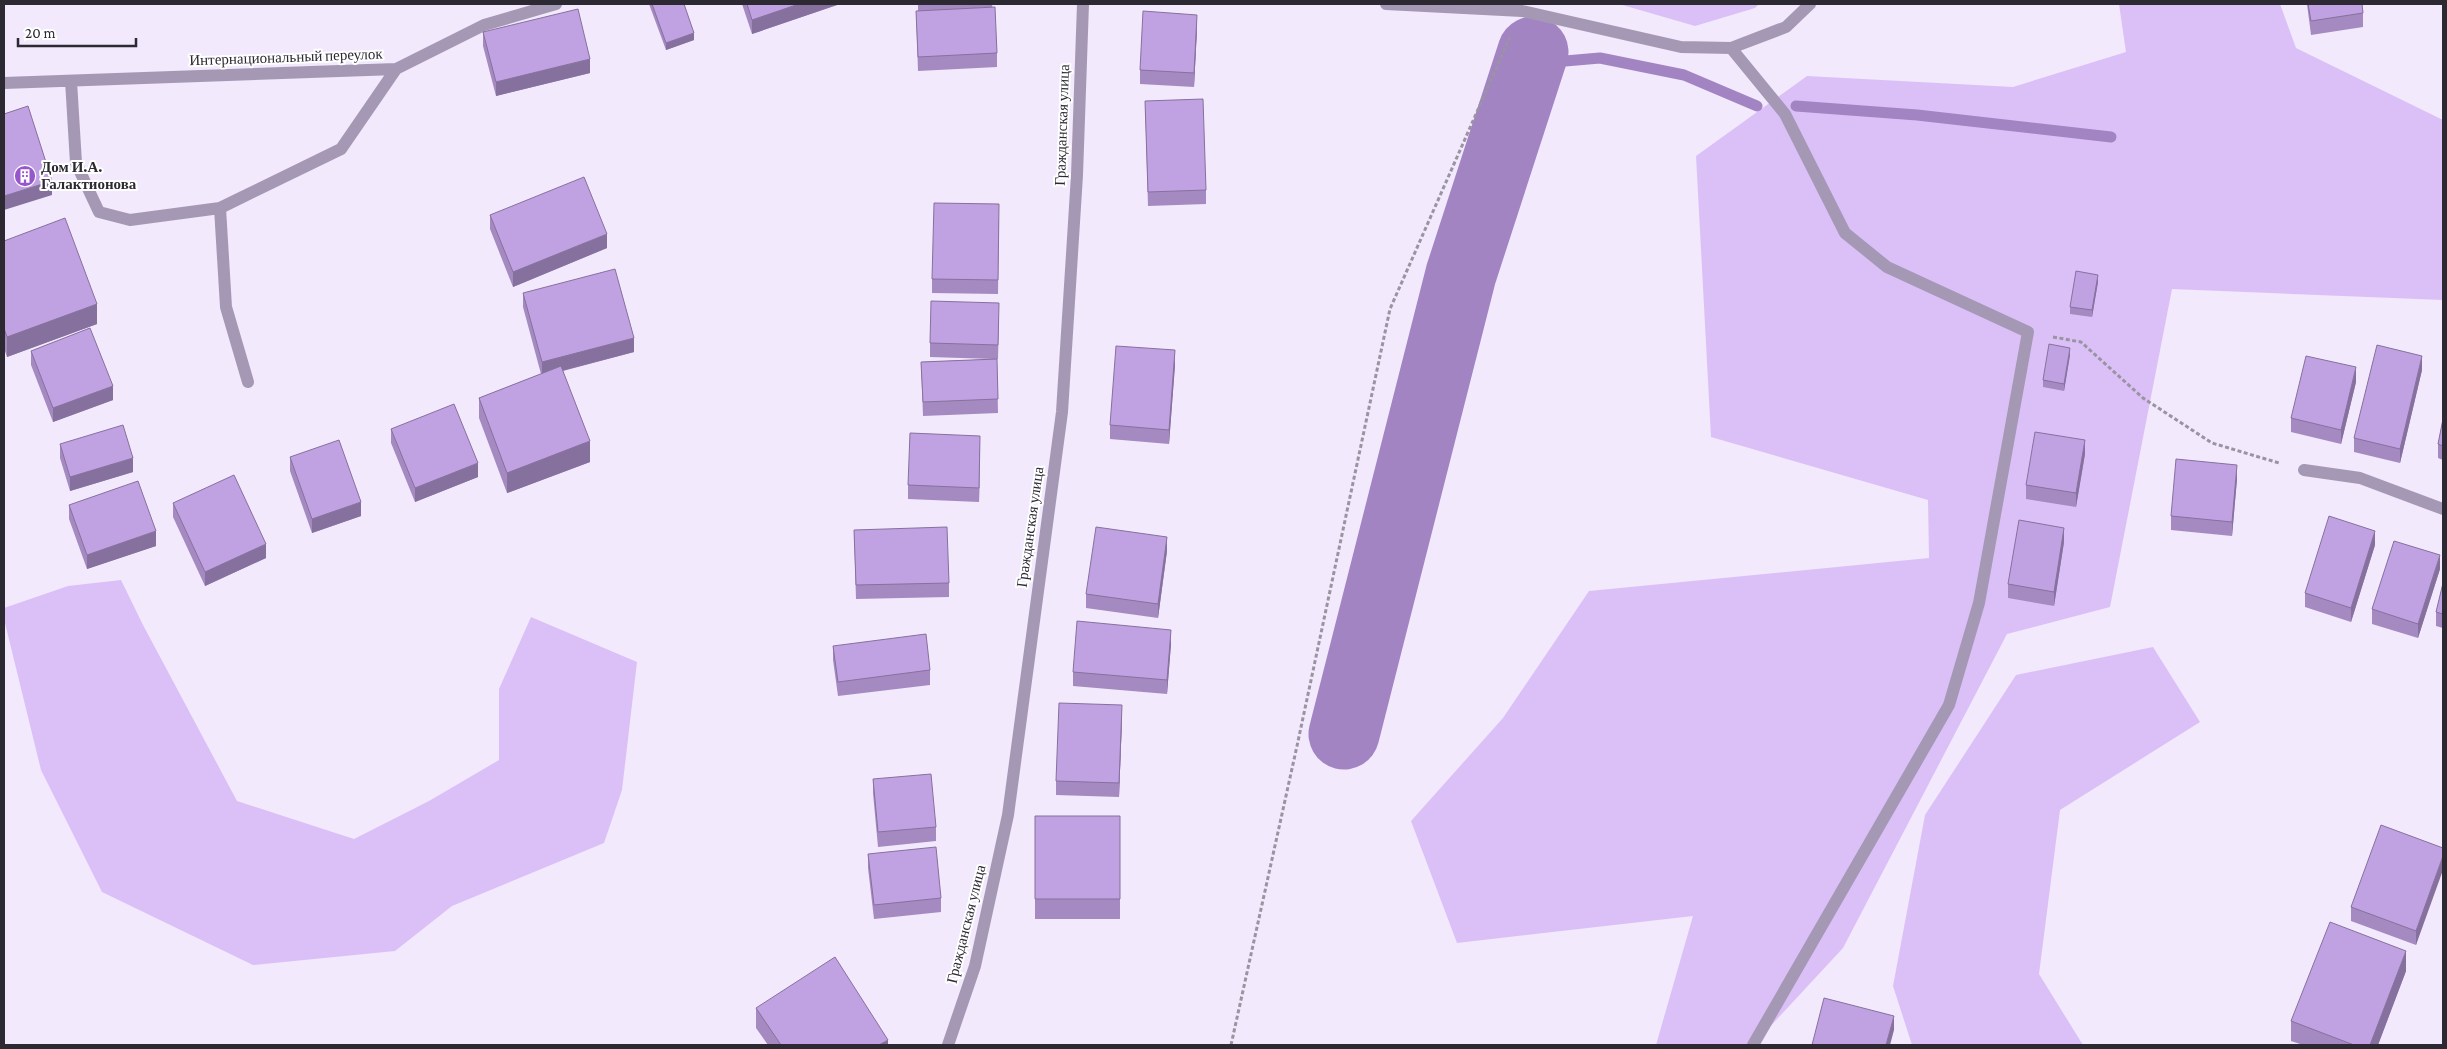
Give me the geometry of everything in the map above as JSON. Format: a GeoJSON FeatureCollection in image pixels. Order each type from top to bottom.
{"type":"FeatureCollection","features":[{"type":"Feature","properties":{"kind":"street","name":"Интернациональный переулок"},"geometry":{"type":"LineString","coordinates":[[4,83],[396,69],[484,25],[556,4]]}},
{"type":"Feature","properties":{"kind":"street","name":"Гражданская улица"},"geometry":{"type":"LineString","coordinates":[[948,1045],[975,966],[1008,815],[1061,422],[1077,175],[1083,4]]}},
{"type":"Feature","properties":{"kind":"street"},"geometry":{"type":"LineString","coordinates":[[1386,4],[1522,11],[1681,47],[1731,48],[1786,28],[1810,4]]}},
{"type":"Feature","properties":{"kind":"street"},"geometry":{"type":"LineString","coordinates":[[1731,48],[1786,114],[1845,233],[1887,268],[2028,332],[1979,603],[1949,705],[1754,1043]]}},
{"type":"Feature","properties":{"kind":"street"},"geometry":{"type":"LineString","coordinates":[[71,81],[76,163],[99,212],[130,220],[220,208],[341,149],[396,69]]}},
{"type":"Feature","properties":{"kind":"street"},"geometry":{"type":"LineString","coordinates":[[220,208],[226,307],[248,382]]}},
{"type":"Feature","properties":{"kind":"street"},"geometry":{"type":"LineString","coordinates":[[2304,470],[2360,478],[2443,509]]}},
{"type":"Feature","properties":{"kind":"path"},"geometry":{"type":"LineString","coordinates":[[1231,1045],[1390,310],[1522,11]]}},
{"type":"Feature","properties":{"kind":"path"},"geometry":{"type":"LineString","coordinates":[[2028,332],[2081,342],[2143,398],[2212,443],[2304,470]]}},
{"type":"Feature","properties":{"kind":"shaded area"},"geometry":{"type":"Polygon","coordinates":[[[1619,4],[1759,4],[1755,8],[1695,26],[1619,4]]]}},
{"type":"Feature","properties":{"kind":"shaded area"},"geometry":{"type":"Polygon","coordinates":[[[2119,4],[2280,4],[2296,48],[2443,120],[2443,300],[2172,289],[2110,607],[2007,634],[1843,948],[1753,1045],[1656,1045],[1693,916],[1457,943],[1411,821],[1503,718],[1589,591],[1929,558],[1928,500],[1711,437],[1696,156],[1807,76],[2013,87],[2126,52],[2119,4]]]}},
{"type":"Feature","properties":{"kind":"shaded area"},"geometry":{"type":"Polygon","coordinates":[[[121,580],[237,801],[354,839],[429,801],[499,760],[499,689],[531,617],[637,662],[622,790],[604,843],[452,906],[395,951],[253,965],[102,892],[41,770],[4,619],[4,608],[68,586],[121,580]]]}},
{"type":"Feature","properties":{"kind":"shaded area"},"geometry":{"type":"Polygon","coordinates":[[[2153,647],[2200,722],[2060,810],[2039,974],[2083,1045],[1912,1045],[1893,986],[1925,815],[2016,675],[2153,647]]]}},
{"type":"Feature","properties":{"kind":"building"},"geometry":{"type":"Polygon","coordinates":[[[652,4],[684,4],[694,33],[666,43],[652,4]]]}},
{"type":"Feature","properties":{"kind":"building"},"geometry":{"type":"Polygon","coordinates":[[[747,4],[799,4],[752,20],[747,4]]]}},
{"type":"Feature","properties":{"kind":"building"},"geometry":{"type":"Polygon","coordinates":[[[2308,4],[2362,4],[2363,13],[2311,21],[2308,4]]]}},
{"type":"Feature","properties":{"kind":"building"},"geometry":{"type":"Polygon","coordinates":[[[995,7],[997,53],[918,57],[916,11],[995,7]]]}},
{"type":"Feature","properties":{"kind":"building"},"geometry":{"type":"Polygon","coordinates":[[[578,9],[590,59],[496,82],[483,32],[578,9]]]}},
{"type":"Feature","properties":{"kind":"building"},"geometry":{"type":"Polygon","coordinates":[[[1143,11],[1197,15],[1194,73],[1140,70],[1143,11]]]}},
{"type":"Feature","properties":{"kind":"building"},"geometry":{"type":"Polygon","coordinates":[[[1203,99],[1206,190],[1148,192],[1145,101],[1203,99]]]}},
{"type":"Feature","properties":{"kind":"building","name":"Дом И.А. Галактионова"},"geometry":{"type":"Polygon","coordinates":[[[28,106],[52,181],[4,196],[4,114],[28,106]]]}},
{"type":"Feature","properties":{"kind":"building"},"geometry":{"type":"Polygon","coordinates":[[[584,177],[607,234],[513,272],[490,215],[584,177]]]}},
{"type":"Feature","properties":{"kind":"building"},"geometry":{"type":"Polygon","coordinates":[[[934,203],[999,204],[998,280],[932,279],[934,203]]]}},
{"type":"Feature","properties":{"kind":"building"},"geometry":{"type":"Polygon","coordinates":[[[65,218],[97,304],[7,337],[4,328],[4,241],[65,218]]]}},
{"type":"Feature","properties":{"kind":"building"},"geometry":{"type":"Polygon","coordinates":[[[615,269],[634,338],[542,362],[523,293],[615,269]]]}},
{"type":"Feature","properties":{"kind":"building"},"geometry":{"type":"Polygon","coordinates":[[[2076,271],[2098,275],[2092,310],[2070,307],[2076,271]]]}},
{"type":"Feature","properties":{"kind":"building"},"geometry":{"type":"Polygon","coordinates":[[[931,301],[999,303],[998,345],[930,343],[931,301]]]}},
{"type":"Feature","properties":{"kind":"building"},"geometry":{"type":"Polygon","coordinates":[[[90,328],[113,386],[53,408],[31,351],[90,328]]]}},
{"type":"Feature","properties":{"kind":"building"},"geometry":{"type":"Polygon","coordinates":[[[2049,344],[2070,348],[2064,384],[2043,380],[2049,344]]]}},
{"type":"Feature","properties":{"kind":"building"},"geometry":{"type":"Polygon","coordinates":[[[2377,345],[2422,356],[2400,449],[2354,438],[2377,345]]]}},
{"type":"Feature","properties":{"kind":"building"},"geometry":{"type":"Polygon","coordinates":[[[1116,346],[1175,350],[1169,430],[1110,425],[1116,346]]]}},
{"type":"Feature","properties":{"kind":"building"},"geometry":{"type":"Polygon","coordinates":[[[2306,356],[2356,367],[2341,430],[2291,418],[2306,356]]]}},
{"type":"Feature","properties":{"kind":"building"},"geometry":{"type":"Polygon","coordinates":[[[997,359],[998,399],[923,402],[921,362],[997,359]]]}},
{"type":"Feature","properties":{"kind":"building"},"geometry":{"type":"Polygon","coordinates":[[[561,366],[590,441],[507,473],[479,398],[561,366]]]}},
{"type":"Feature","properties":{"kind":"building"},"geometry":{"type":"Polygon","coordinates":[[[454,404],[478,463],[415,488],[391,429],[454,404]]]}},
{"type":"Feature","properties":{"kind":"building"},"geometry":{"type":"Polygon","coordinates":[[[2443,419],[2443,446],[2438,444],[2443,419]]]}},
{"type":"Feature","properties":{"kind":"building"},"geometry":{"type":"Polygon","coordinates":[[[123,425],[133,458],[70,477],[60,444],[123,425]]]}},
{"type":"Feature","properties":{"kind":"building"},"geometry":{"type":"Polygon","coordinates":[[[2035,432],[2085,440],[2076,493],[2026,485],[2035,432]]]}},
{"type":"Feature","properties":{"kind":"building"},"geometry":{"type":"Polygon","coordinates":[[[910,433],[980,436],[979,488],[908,485],[910,433]]]}},
{"type":"Feature","properties":{"kind":"building"},"geometry":{"type":"Polygon","coordinates":[[[339,440],[361,502],[312,519],[290,457],[339,440]]]}},
{"type":"Feature","properties":{"kind":"building"},"geometry":{"type":"Polygon","coordinates":[[[2176,459],[2237,465],[2232,522],[2171,516],[2176,459]]]}},
{"type":"Feature","properties":{"kind":"building"},"geometry":{"type":"Polygon","coordinates":[[[234,475],[266,544],[205,572],[173,503],[234,475]]]}},
{"type":"Feature","properties":{"kind":"building"},"geometry":{"type":"Polygon","coordinates":[[[138,481],[156,531],[87,555],[69,505],[138,481]]]}},
{"type":"Feature","properties":{"kind":"building"},"geometry":{"type":"Polygon","coordinates":[[[2329,516],[2375,531],[2351,608],[2305,593],[2329,516]]]}},
{"type":"Feature","properties":{"kind":"building"},"geometry":{"type":"Polygon","coordinates":[[[2019,520],[2064,528],[2054,592],[2008,584],[2019,520]]]}},
{"type":"Feature","properties":{"kind":"building"},"geometry":{"type":"Polygon","coordinates":[[[947,527],[949,583],[856,585],[854,530],[947,527]]]}},
{"type":"Feature","properties":{"kind":"building"},"geometry":{"type":"Polygon","coordinates":[[[1096,527],[1167,537],[1158,604],[1086,594],[1096,527]]]}},
{"type":"Feature","properties":{"kind":"building"},"geometry":{"type":"Polygon","coordinates":[[[2394,541],[2440,555],[2418,624],[2372,609],[2394,541]]]}},
{"type":"Feature","properties":{"kind":"building"},"geometry":{"type":"Polygon","coordinates":[[[2443,583],[2443,614],[2436,612],[2443,583]]]}},
{"type":"Feature","properties":{"kind":"building"},"geometry":{"type":"Polygon","coordinates":[[[1077,621],[1171,630],[1167,680],[1073,672],[1077,621]]]}},
{"type":"Feature","properties":{"kind":"building"},"geometry":{"type":"Polygon","coordinates":[[[926,634],[930,670],[838,682],[833,646],[926,634]]]}},
{"type":"Feature","properties":{"kind":"building"},"geometry":{"type":"Polygon","coordinates":[[[1059,703],[1122,705],[1119,783],[1056,781],[1059,703]]]}},
{"type":"Feature","properties":{"kind":"building"},"geometry":{"type":"Polygon","coordinates":[[[931,774],[936,827],[878,832],[873,779],[931,774]]]}},
{"type":"Feature","properties":{"kind":"building"},"geometry":{"type":"Polygon","coordinates":[[[1035,816],[1120,816],[1120,899],[1035,899],[1035,816]]]}},
{"type":"Feature","properties":{"kind":"building"},"geometry":{"type":"Polygon","coordinates":[[[2381,825],[2443,848],[2443,856],[2416,931],[2351,907],[2381,825]]]}},
{"type":"Feature","properties":{"kind":"building"},"geometry":{"type":"Polygon","coordinates":[[[936,847],[941,898],[874,905],[868,854],[936,847]]]}},
{"type":"Feature","properties":{"kind":"building"},"geometry":{"type":"Polygon","coordinates":[[[2330,922],[2406,951],[2370,1045],[2354,1045],[2291,1021],[2330,922]]]}},
{"type":"Feature","properties":{"kind":"building"},"geometry":{"type":"Polygon","coordinates":[[[835,957],[888,1040],[879,1045],[781,1045],[756,1008],[835,957]]]}},
{"type":"Feature","properties":{"kind":"building"},"geometry":{"type":"Polygon","coordinates":[[[1824,998],[1894,1016],[1886,1045],[1812,1045],[1824,998]]]}},
{"type":"Feature","properties":{"kind":"waterway"},"geometry":{"type":"LineString","coordinates":[[1344,734],[1461,274],[1533,52]]}},
{"type":"Feature","properties":{"kind":"waterway"},"geometry":{"type":"LineString","coordinates":[[1530,64],[1600,58],[1684,75],[1757,106]]}},
{"type":"Feature","properties":{"kind":"waterway"},"geometry":{"type":"LineString","coordinates":[[1796,106],[1917,115],[2111,137]]}},
{"type":"Feature","properties":{"kind":"place","name":"Дом И.А. Галактионова"},"geometry":{"type":"Point","coordinates":[25,176]}}]}
